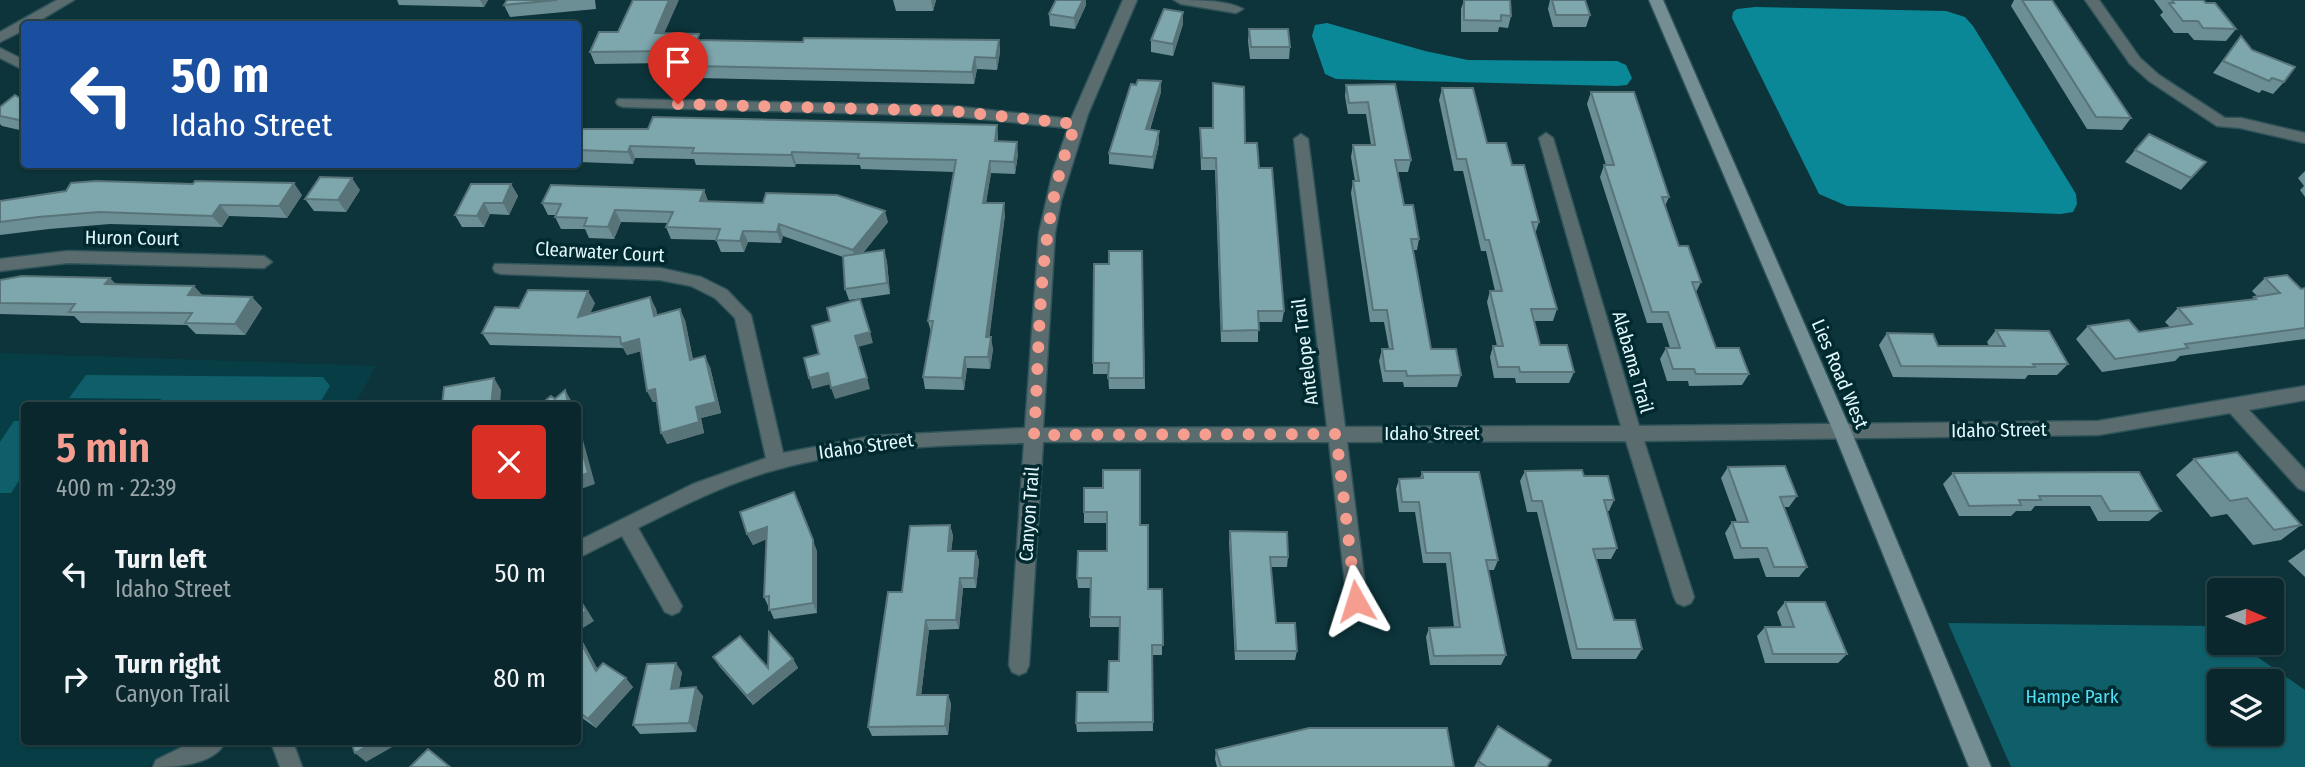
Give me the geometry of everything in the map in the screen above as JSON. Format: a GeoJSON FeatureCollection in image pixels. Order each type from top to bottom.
{"type":"FeatureCollection","features":[{"type":"Feature","properties":{"kind":"street"},"geometry":{"type":"LineString","coordinates":[[32,21],[67,0]]}},
{"type":"Feature","properties":{"kind":"street","name":"Canyon Trail"},"geometry":{"type":"LineString","coordinates":[[1019,665],[1047,233],[1057,177],[1076,124],[1130,0]]}},
{"type":"Feature","properties":{"kind":"street"},"geometry":{"type":"LineString","coordinates":[[1181,0],[1236,9]]}},
{"type":"Feature","properties":{"kind":"street","name":"Lies Road West"},"geometry":{"type":"LineString","coordinates":[[1656,0],[1843,433],[1980,767]]}},
{"type":"Feature","properties":{"kind":"street"},"geometry":{"type":"LineString","coordinates":[[2092,0],[2135,61],[2154,78],[2222,124],[2242,123],[2283,135],[2305,138]]}},
{"type":"Feature","properties":{"kind":"street"},"geometry":{"type":"LineString","coordinates":[[0,38],[21,27]]}},
{"type":"Feature","properties":{"kind":"street"},"geometry":{"type":"LineString","coordinates":[[0,52],[21,63]]}},
{"type":"Feature","properties":{"kind":"street"},"geometry":{"type":"LineString","coordinates":[[623,102],[952,111],[1076,124]]}},
{"type":"Feature","properties":{"kind":"street","name":"Alabama Trail"},"geometry":{"type":"LineString","coordinates":[[1546,138],[1632,432],[1684,597]]}},
{"type":"Feature","properties":{"kind":"street","name":"Antelope Trail"},"geometry":{"type":"LineString","coordinates":[[1301,139],[1356,601]]}},
{"type":"Feature","properties":{"kind":"street","name":"Huron Court"},"geometry":{"type":"LineString","coordinates":[[0,265],[68,257],[264,262]]}},
{"type":"Feature","properties":{"kind":"street","name":"Clearwater Court"},"geometry":{"type":"LineString","coordinates":[[501,268],[660,274],[695,281],[721,294],[743,315],[776,462]]}},
{"type":"Feature","properties":{"kind":"street","name":"Idaho Street"},"geometry":{"type":"LineString","coordinates":[[581,548],[717,482],[776,462],[837,448],[900,439],[1034,435],[1843,433],[2098,428],[2305,393]]}},
{"type":"Feature","properties":{"kind":"street"},"geometry":{"type":"LineString","coordinates":[[2234,405],[2305,482]]}},
{"type":"Feature","properties":{"kind":"street"},"geometry":{"type":"LineString","coordinates":[[626,525],[672,606]]}},
{"type":"Feature","properties":{"kind":"street"},"geometry":{"type":"LineString","coordinates":[[164,767],[208,745]]}},
{"type":"Feature","properties":{"kind":"street"},"geometry":{"type":"LineString","coordinates":[[283,745],[291,767]]}},
{"type":"Feature","properties":{"kind":"shaded area"},"geometry":{"type":"Polygon","coordinates":[[[1755,7],[1946,11],[1965,17],[2076,194],[2077,204],[2073,212],[2061,214],[1847,206],[1819,194],[1732,18],[1737,9],[1755,7]]]}},
{"type":"Feature","properties":{"kind":"shaded area"},"geometry":{"type":"Polygon","coordinates":[[[1327,23],[1425,51],[1468,60],[1617,61],[1626,65],[1632,78],[1627,85],[1617,86],[1336,79],[1325,74],[1312,36],[1315,25],[1327,23]]]}},
{"type":"Feature","properties":{"kind":"shaded area"},"geometry":{"type":"Polygon","coordinates":[[[0,353],[376,366],[356,402],[21,402],[21,745],[193,745],[145,767],[0,767],[0,353]]]}},
{"type":"Feature","properties":{"kind":"green space"},"geometry":{"type":"Polygon","coordinates":[[[86,375],[323,377],[330,386],[320,402],[160,402],[161,399],[69,398],[86,375]]]}},
{"type":"Feature","properties":{"kind":"green space"},"geometry":{"type":"Polygon","coordinates":[[[14,421],[21,421],[21,478],[11,493],[0,493],[0,442],[14,421]]]}},
{"type":"Feature","properties":{"kind":"green space","name":"Hampe Park"},"geometry":{"type":"Polygon","coordinates":[[[1948,623],[2207,626],[2207,655],[2255,655],[2275,669],[2207,669],[2207,746],[2284,746],[2284,675],[2305,690],[2305,767],[2011,767],[1948,623]]]}},
{"type":"Feature","properties":{"kind":"building"},"geometry":{"type":"Polygon","coordinates":[[[507,0],[557,0],[504,5],[507,0]]]}},
{"type":"Feature","properties":{"kind":"building"},"geometry":{"type":"Polygon","coordinates":[[[633,0],[669,0],[655,33],[699,34],[697,40],[999,40],[996,58],[975,57],[972,72],[694,66],[697,60],[666,60],[670,51],[590,52],[599,32],[618,32],[633,0]]]}},
{"type":"Feature","properties":{"kind":"building"},"geometry":{"type":"Polygon","coordinates":[[[1056,0],[1083,0],[1074,18],[1049,14],[1056,0]]]}},
{"type":"Feature","properties":{"kind":"building"},"geometry":{"type":"Polygon","coordinates":[[[1464,0],[1510,0],[1511,16],[1501,15],[1501,21],[1464,20],[1464,0]]]}},
{"type":"Feature","properties":{"kind":"building"},"geometry":{"type":"Polygon","coordinates":[[[1552,0],[1585,0],[1590,15],[1556,15],[1552,0]]]}},
{"type":"Feature","properties":{"kind":"building"},"geometry":{"type":"Polygon","coordinates":[[[2022,0],[2052,0],[2131,118],[2096,117],[2022,0]]]}},
{"type":"Feature","properties":{"kind":"building"},"geometry":{"type":"Polygon","coordinates":[[[2172,0],[2203,0],[2206,3],[2215,3],[2236,29],[2203,28],[2198,21],[2183,21],[2169,3],[2174,3],[2172,0]]]}},
{"type":"Feature","properties":{"kind":"building"},"geometry":{"type":"Polygon","coordinates":[[[1164,9],[1183,12],[1173,44],[1151,40],[1164,9]]]}},
{"type":"Feature","properties":{"kind":"building"},"geometry":{"type":"Polygon","coordinates":[[[1249,29],[1288,29],[1290,47],[1251,47],[1249,29]]]}},
{"type":"Feature","properties":{"kind":"building"},"geometry":{"type":"Polygon","coordinates":[[[2241,36],[2252,50],[2295,67],[2284,82],[2272,78],[2269,81],[2223,61],[2241,36]]]}},
{"type":"Feature","properties":{"kind":"building"},"geometry":{"type":"Polygon","coordinates":[[[1138,80],[1161,81],[1146,129],[1159,131],[1153,157],[1109,153],[1131,84],[1136,85],[1138,80]]]}},
{"type":"Feature","properties":{"kind":"building"},"geometry":{"type":"Polygon","coordinates":[[[1213,83],[1244,87],[1245,143],[1257,143],[1259,168],[1272,168],[1284,311],[1258,311],[1259,330],[1222,331],[1216,158],[1202,158],[1200,128],[1213,128],[1213,83]]]}},
{"type":"Feature","properties":{"kind":"building"},"geometry":{"type":"Polygon","coordinates":[[[1395,84],[1411,160],[1395,160],[1404,205],[1413,205],[1419,239],[1411,239],[1431,349],[1456,349],[1461,375],[1407,376],[1406,371],[1385,371],[1382,349],[1393,349],[1387,310],[1373,310],[1353,181],[1359,181],[1353,145],[1375,145],[1368,102],[1349,103],[1346,85],[1395,84]]]}},
{"type":"Feature","properties":{"kind":"building"},"geometry":{"type":"Polygon","coordinates":[[[1442,88],[1473,88],[1487,143],[1506,143],[1512,165],[1524,165],[1539,222],[1532,222],[1557,309],[1531,309],[1540,345],[1567,345],[1574,372],[1520,372],[1519,367],[1498,367],[1493,346],[1503,346],[1490,291],[1502,291],[1489,240],[1485,240],[1466,159],[1457,159],[1442,88]]]}},
{"type":"Feature","properties":{"kind":"building"},"geometry":{"type":"Polygon","coordinates":[[[1591,92],[1634,92],[1669,197],[1662,197],[1679,246],[1688,246],[1701,282],[1692,282],[1716,348],[1739,348],[1749,374],[1696,374],[1694,369],[1673,369],[1666,348],[1680,348],[1668,312],[1652,312],[1604,165],[1614,165],[1591,92]]]}},
{"type":"Feature","properties":{"kind":"building"},"geometry":{"type":"Polygon","coordinates":[[[15,95],[21,99],[21,120],[0,116],[0,107],[15,95]]]}},
{"type":"Feature","properties":{"kind":"building"},"geometry":{"type":"Polygon","coordinates":[[[653,117],[997,125],[995,141],[1017,142],[1014,162],[990,161],[983,203],[1004,203],[986,337],[991,337],[988,357],[965,357],[962,378],[923,377],[933,321],[928,321],[956,160],[858,158],[859,154],[792,152],[791,155],[692,153],[694,148],[630,146],[628,152],[581,150],[581,129],[648,129],[653,117]]]}},
{"type":"Feature","properties":{"kind":"building"},"geometry":{"type":"Polygon","coordinates":[[[2149,134],[2206,162],[2191,178],[2135,150],[2149,134]]]}},
{"type":"Feature","properties":{"kind":"building"},"geometry":{"type":"Polygon","coordinates":[[[320,177],[352,178],[338,200],[305,199],[320,177]]]}},
{"type":"Feature","properties":{"kind":"building"},"geometry":{"type":"Polygon","coordinates":[[[71,183],[294,183],[279,206],[220,205],[212,216],[99,212],[0,222],[0,201],[66,191],[71,183]]]}},
{"type":"Feature","properties":{"kind":"building"},"geometry":{"type":"Polygon","coordinates":[[[471,184],[511,184],[503,203],[484,203],[477,216],[455,215],[471,184]]]}},
{"type":"Feature","properties":{"kind":"building"},"geometry":{"type":"Polygon","coordinates":[[[551,185],[704,190],[700,201],[763,203],[766,193],[837,195],[885,211],[853,250],[779,224],[777,232],[743,231],[740,241],[716,240],[720,229],[666,227],[673,212],[615,210],[608,227],[584,226],[587,218],[555,217],[561,204],[542,203],[551,185]]]}},
{"type":"Feature","properties":{"kind":"building"},"geometry":{"type":"Polygon","coordinates":[[[884,250],[887,283],[845,289],[843,256],[884,250]]]}},
{"type":"Feature","properties":{"kind":"building"},"geometry":{"type":"Polygon","coordinates":[[[1109,251],[1142,251],[1144,378],[1108,378],[1109,363],[1093,363],[1094,264],[1109,264],[1109,251]]]}},
{"type":"Feature","properties":{"kind":"building"},"geometry":{"type":"Polygon","coordinates":[[[2287,275],[2301,289],[2305,288],[2305,328],[2185,344],[2188,348],[2115,359],[2088,326],[2129,320],[2139,332],[2192,324],[2178,308],[2256,299],[2254,297],[2280,293],[2265,278],[2287,275]]]}},
{"type":"Feature","properties":{"kind":"building"},"geometry":{"type":"Polygon","coordinates":[[[22,276],[110,278],[105,284],[194,286],[188,295],[252,297],[235,324],[185,323],[192,313],[69,312],[75,304],[0,303],[0,280],[22,276]]]}},
{"type":"Feature","properties":{"kind":"building"},"geometry":{"type":"Polygon","coordinates":[[[528,290],[588,291],[578,317],[650,297],[654,316],[680,309],[690,360],[705,356],[716,402],[696,407],[699,422],[661,433],[655,389],[647,391],[639,339],[621,344],[620,337],[482,333],[495,307],[519,308],[528,290]]]}},
{"type":"Feature","properties":{"kind":"building"},"geometry":{"type":"Polygon","coordinates":[[[860,299],[870,332],[855,336],[867,378],[831,388],[828,373],[809,378],[804,358],[819,354],[812,326],[830,321],[827,308],[860,299]]]}},
{"type":"Feature","properties":{"kind":"building"},"geometry":{"type":"Polygon","coordinates":[[[1996,330],[2049,331],[2068,364],[2033,364],[2035,367],[1901,366],[1887,333],[1933,334],[1938,346],[2005,346],[1996,330]]]}},
{"type":"Feature","properties":{"kind":"building"},"geometry":{"type":"Polygon","coordinates":[[[494,378],[491,402],[442,402],[444,387],[494,378]]]}},
{"type":"Feature","properties":{"kind":"building"},"geometry":{"type":"Polygon","coordinates":[[[565,390],[568,402],[544,402],[551,396],[555,399],[565,390]]]}},
{"type":"Feature","properties":{"kind":"building"},"geometry":{"type":"Polygon","coordinates":[[[581,446],[588,473],[581,476],[581,446]]]}},
{"type":"Feature","properties":{"kind":"building"},"geometry":{"type":"Polygon","coordinates":[[[2237,452],[2301,525],[2274,530],[2247,498],[2230,501],[2194,459],[2237,452]]]}},
{"type":"Feature","properties":{"kind":"building"},"geometry":{"type":"Polygon","coordinates":[[[1785,466],[1797,496],[1780,497],[1807,567],[1774,567],[1767,548],[1741,548],[1732,522],[1748,522],[1728,467],[1785,466]]]}},
{"type":"Feature","properties":{"kind":"building"},"geometry":{"type":"Polygon","coordinates":[[[1103,470],[1140,470],[1140,525],[1148,525],[1148,589],[1162,589],[1163,645],[1152,645],[1153,722],[1076,723],[1077,692],[1108,692],[1109,661],[1119,661],[1120,617],[1090,617],[1091,578],[1077,578],[1078,551],[1107,551],[1107,512],[1084,512],[1084,488],[1103,488],[1103,470]]]}},
{"type":"Feature","properties":{"kind":"building"},"geometry":{"type":"Polygon","coordinates":[[[1582,470],[1584,476],[1608,476],[1614,500],[1604,500],[1617,548],[1593,549],[1614,620],[1635,620],[1642,649],[1577,649],[1542,501],[1532,501],[1525,471],[1582,470]]]}},
{"type":"Feature","properties":{"kind":"building"},"geometry":{"type":"Polygon","coordinates":[[[1422,472],[1479,472],[1498,560],[1486,560],[1506,655],[1434,656],[1429,628],[1460,627],[1450,553],[1426,553],[1419,502],[1402,502],[1399,479],[1423,478],[1422,472]]]}},
{"type":"Feature","properties":{"kind":"building"},"geometry":{"type":"Polygon","coordinates":[[[2139,472],[2161,511],[2110,511],[2101,496],[2039,496],[2041,500],[2019,500],[2021,505],[1969,506],[1953,473],[2139,472]]]}},
{"type":"Feature","properties":{"kind":"building"},"geometry":{"type":"Polygon","coordinates":[[[794,492],[813,540],[813,603],[769,610],[769,596],[764,597],[767,527],[747,534],[740,512],[794,492]]]}},
{"type":"Feature","properties":{"kind":"building"},"geometry":{"type":"Polygon","coordinates":[[[950,525],[948,551],[976,551],[974,578],[960,578],[956,620],[926,620],[917,695],[948,695],[945,726],[868,727],[888,592],[902,592],[910,526],[950,525]]]}},
{"type":"Feature","properties":{"kind":"building"},"geometry":{"type":"Polygon","coordinates":[[[1230,531],[1287,532],[1288,557],[1270,557],[1276,623],[1295,623],[1297,651],[1236,651],[1230,531]]]}},
{"type":"Feature","properties":{"kind":"building"},"geometry":{"type":"Polygon","coordinates":[[[581,602],[586,611],[581,615],[581,602]]]}},
{"type":"Feature","properties":{"kind":"building"},"geometry":{"type":"Polygon","coordinates":[[[1785,602],[1825,602],[1847,654],[1773,654],[1765,627],[1794,627],[1785,602]]]}},
{"type":"Feature","properties":{"kind":"building"},"geometry":{"type":"Polygon","coordinates":[[[769,632],[793,659],[747,696],[713,657],[740,636],[768,668],[769,632]]]}},
{"type":"Feature","properties":{"kind":"building"},"geometry":{"type":"Polygon","coordinates":[[[581,643],[596,671],[603,663],[626,678],[588,719],[581,713],[581,643]]]}},
{"type":"Feature","properties":{"kind":"building"},"geometry":{"type":"Polygon","coordinates":[[[676,663],[671,689],[696,687],[689,723],[633,725],[647,664],[676,663]]]}},
{"type":"Feature","properties":{"kind":"building"},"geometry":{"type":"Polygon","coordinates":[[[1498,726],[1551,760],[1547,767],[1487,767],[1478,761],[1498,726]]]}},
{"type":"Feature","properties":{"kind":"building"},"geometry":{"type":"Polygon","coordinates":[[[1309,728],[1447,728],[1454,767],[1221,767],[1216,750],[1309,728]]]}},
{"type":"Feature","properties":{"kind":"building"},"geometry":{"type":"Polygon","coordinates":[[[352,745],[369,745],[355,753],[352,745]]]}},
{"type":"Feature","properties":{"kind":"building"},"geometry":{"type":"Polygon","coordinates":[[[428,749],[450,767],[410,767],[428,749]]]}},
{"type":"Feature","properties":{"kind":"route"},"geometry":{"type":"LineString","coordinates":[[678,104],[952,111],[1076,124],[1057,177],[1047,233],[1034,435],[1336,434],[1356,601]]}}]}
